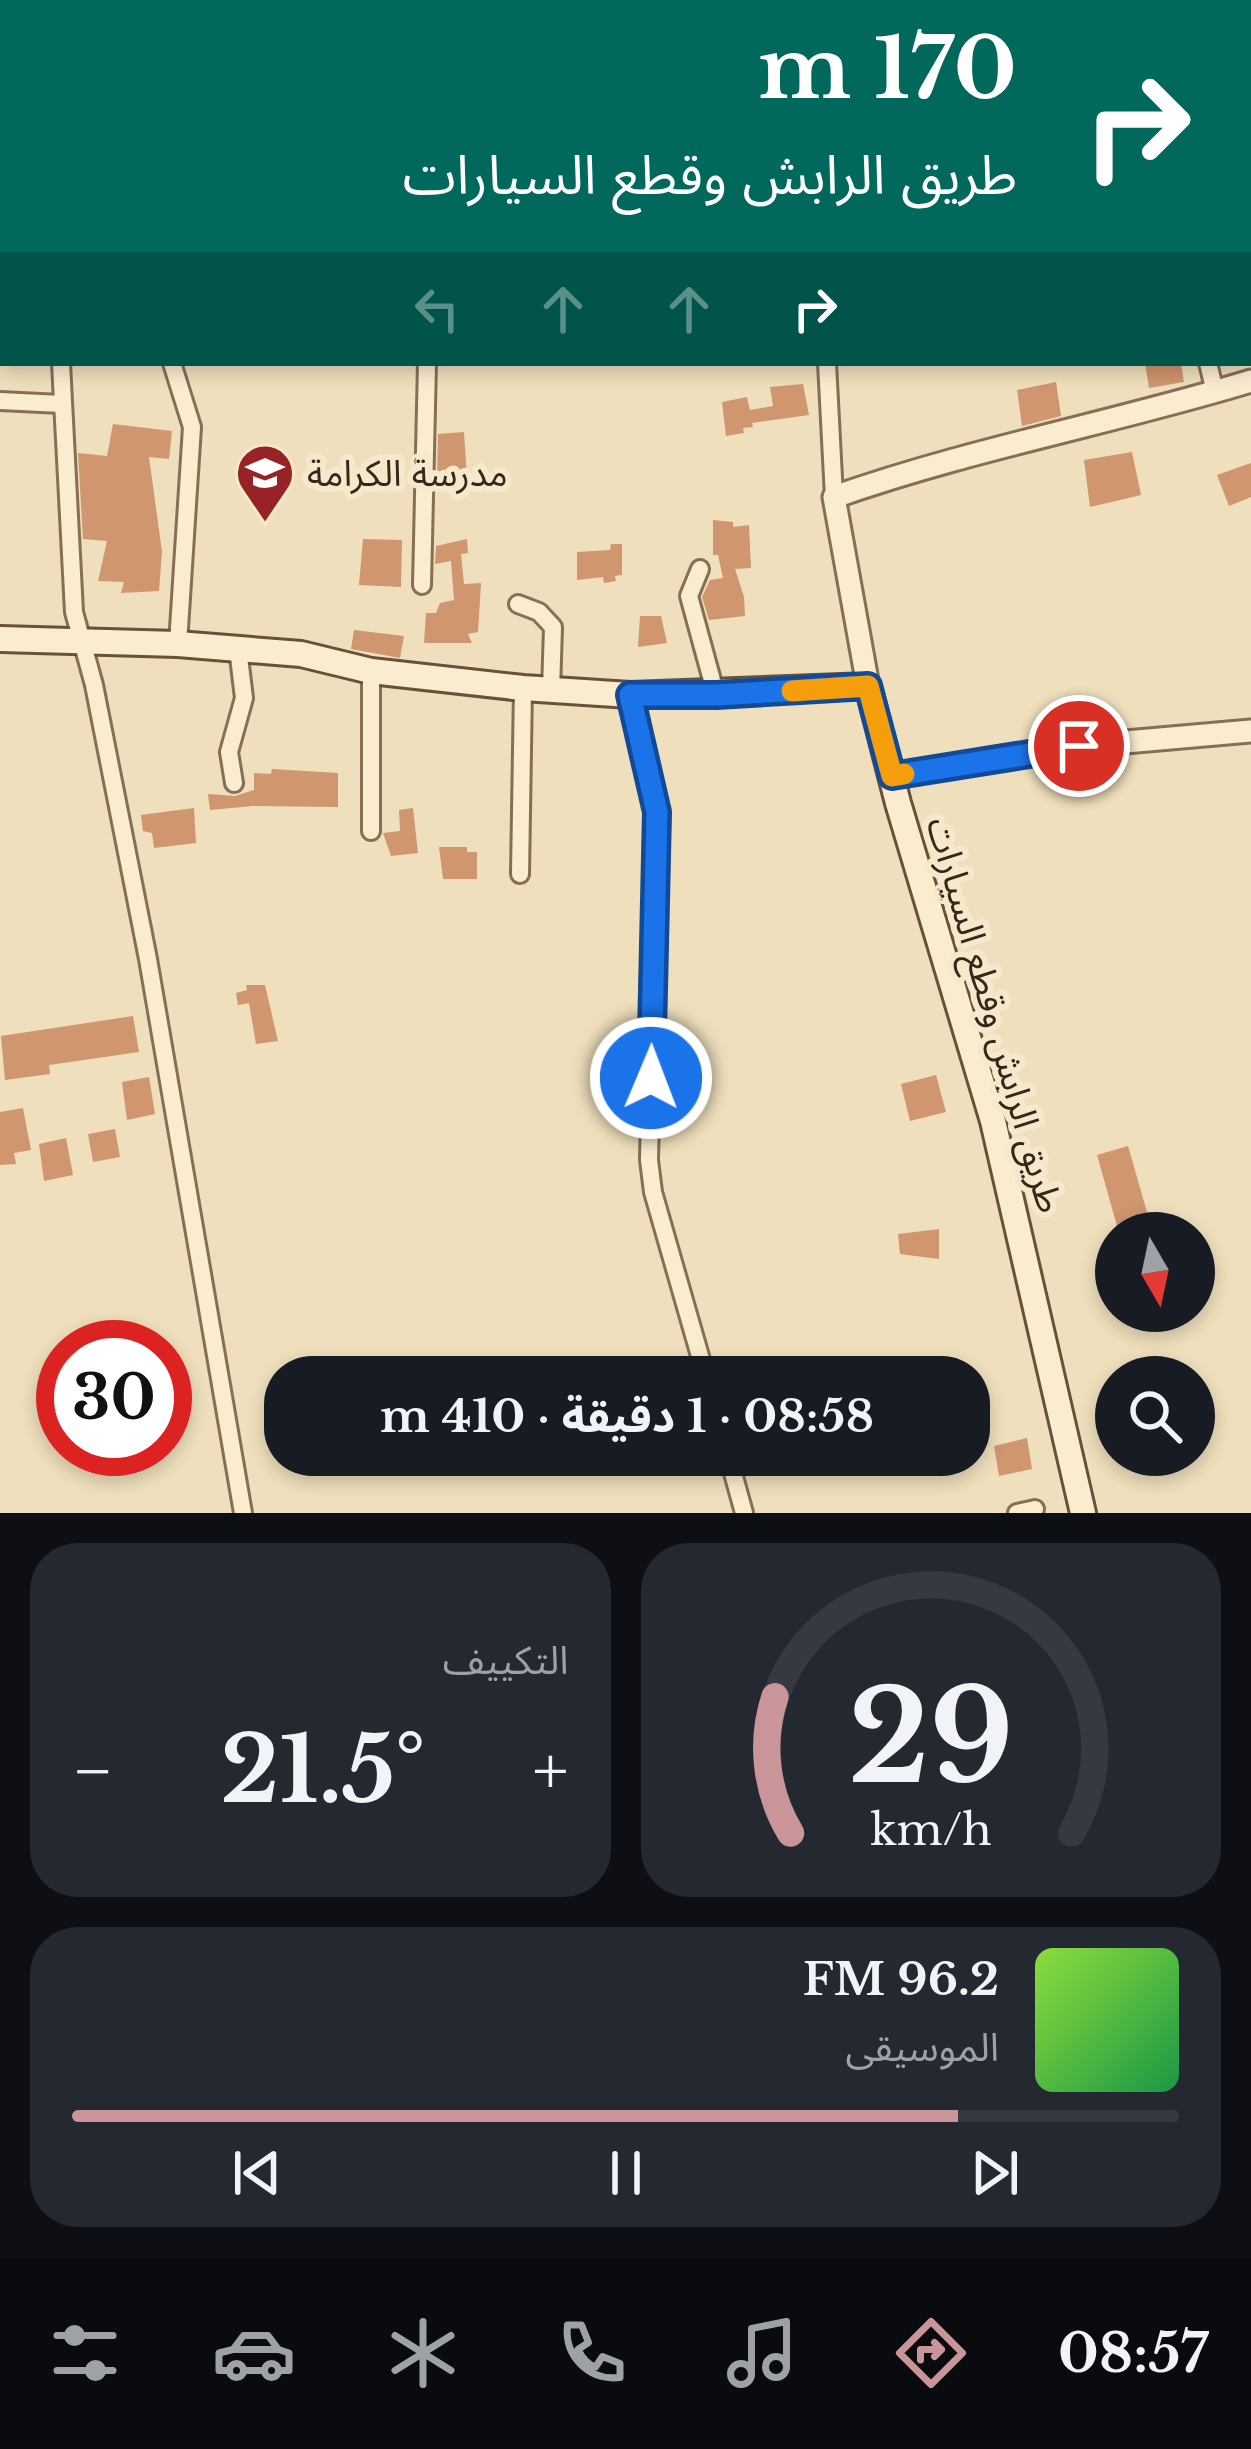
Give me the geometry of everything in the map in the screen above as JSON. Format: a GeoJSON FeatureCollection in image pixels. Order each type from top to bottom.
{"type":"FeatureCollection","features":[{"type":"Feature","properties":{"kind":"main road"},"geometry":{"type":"LineString","coordinates":[[0,639],[178,644],[301,654],[371,671],[551,691],[716,695],[868,686]]}},
{"type":"Feature","properties":{"kind":"main road","name":"طريق الرابش وقطع السيارات"},"geometry":{"type":"LineString","coordinates":[[868,686],[993,1121],[1083,1513]]}},
{"type":"Feature","properties":{"kind":"street"},"geometry":{"type":"LineString","coordinates":[[61,366],[74,612],[94,685],[148,959],[243,1513]]}},
{"type":"Feature","properties":{"kind":"street"},"geometry":{"type":"LineString","coordinates":[[173,366],[192,427],[178,644]]}},
{"type":"Feature","properties":{"kind":"street"},"geometry":{"type":"LineString","coordinates":[[422,585],[427,366]]}},
{"type":"Feature","properties":{"kind":"street"},"geometry":{"type":"LineString","coordinates":[[827,366],[833,497],[868,686]]}},
{"type":"Feature","properties":{"kind":"street"},"geometry":{"type":"LineString","coordinates":[[1209,366],[1215,392]]}},
{"type":"Feature","properties":{"kind":"street"},"geometry":{"type":"LineString","coordinates":[[833,497],[917,468],[1251,380]]}},
{"type":"Feature","properties":{"kind":"street"},"geometry":{"type":"LineString","coordinates":[[0,401],[61,404]]}},
{"type":"Feature","properties":{"kind":"street"},"geometry":{"type":"LineString","coordinates":[[700,569],[689,596],[716,695]]}},
{"type":"Feature","properties":{"kind":"street"},"geometry":{"type":"LineString","coordinates":[[518,604],[539,612],[554,627],[551,691]]}},
{"type":"Feature","properties":{"kind":"street"},"geometry":{"type":"LineString","coordinates":[[234,783],[229,752],[244,698],[238,649]]}},
{"type":"Feature","properties":{"kind":"street"},"geometry":{"type":"LineString","coordinates":[[371,671],[371,831]]}},
{"type":"Feature","properties":{"kind":"street"},"geometry":{"type":"LineString","coordinates":[[520,874],[523,688]]}},
{"type":"Feature","properties":{"kind":"street"},"geometry":{"type":"LineString","coordinates":[[630,695],[657,812],[651,1176],[700,1356]]}},
{"type":"Feature","properties":{"kind":"street"},"geometry":{"type":"LineString","coordinates":[[892,776],[1079,746],[1251,730]]}},
{"type":"Feature","properties":{"kind":"street"},"geometry":{"type":"LineString","coordinates":[[734,1476],[744,1513]]}},
{"type":"Feature","properties":{"kind":"building"},"geometry":{"type":"Polygon","coordinates":[[[1145,366],[1181,366],[1184,382],[1149,388],[1145,366]]]}},
{"type":"Feature","properties":{"kind":"building"},"geometry":{"type":"Polygon","coordinates":[[[1056,382],[1061,416],[1022,426],[1017,390],[1056,382]]]}},
{"type":"Feature","properties":{"kind":"building"},"geometry":{"type":"Polygon","coordinates":[[[803,384],[809,415],[752,423],[753,427],[743,428],[744,433],[726,436],[722,402],[747,397],[750,410],[773,406],[770,387],[803,384]]]}},
{"type":"Feature","properties":{"kind":"building"},"geometry":{"type":"Polygon","coordinates":[[[113,424],[172,431],[169,459],[149,457],[162,552],[159,591],[121,593],[124,582],[98,581],[107,541],[83,539],[78,453],[107,456],[113,424]]]}},
{"type":"Feature","properties":{"kind":"building"},"geometry":{"type":"Polygon","coordinates":[[[464,432],[467,479],[437,483],[438,434],[464,432]]]}},
{"type":"Feature","properties":{"kind":"building"},"geometry":{"type":"Polygon","coordinates":[[[1132,452],[1141,495],[1090,507],[1084,460],[1132,452]]]}},
{"type":"Feature","properties":{"kind":"building"},"geometry":{"type":"Polygon","coordinates":[[[1251,463],[1251,497],[1229,506],[1217,475],[1251,463]]]}},
{"type":"Feature","properties":{"kind":"building"},"geometry":{"type":"Polygon","coordinates":[[[713,520],[733,522],[733,527],[749,525],[751,568],[735,569],[745,616],[709,620],[702,597],[710,580],[723,578],[718,555],[713,555],[713,520]]]}},
{"type":"Feature","properties":{"kind":"building"},"geometry":{"type":"Polygon","coordinates":[[[363,539],[402,540],[401,587],[359,585],[363,539]]]}},
{"type":"Feature","properties":{"kind":"building"},"geometry":{"type":"Polygon","coordinates":[[[467,539],[468,553],[461,554],[464,584],[481,583],[478,632],[468,634],[472,643],[424,643],[426,613],[436,613],[440,603],[454,600],[451,561],[435,564],[436,546],[467,539]]]}},
{"type":"Feature","properties":{"kind":"building"},"geometry":{"type":"Polygon","coordinates":[[[611,544],[622,544],[622,575],[604,583],[603,577],[577,580],[577,552],[610,550],[611,544]]]}},
{"type":"Feature","properties":{"kind":"building"},"geometry":{"type":"Polygon","coordinates":[[[640,616],[661,616],[667,643],[638,647],[640,616]]]}},
{"type":"Feature","properties":{"kind":"building"},"geometry":{"type":"Polygon","coordinates":[[[354,630],[404,636],[400,658],[351,649],[354,630]]]}},
{"type":"Feature","properties":{"kind":"building"},"geometry":{"type":"Polygon","coordinates":[[[272,769],[338,773],[338,807],[210,810],[208,794],[235,796],[254,790],[254,773],[271,774],[272,769]]]}},
{"type":"Feature","properties":{"kind":"building"},"geometry":{"type":"Polygon","coordinates":[[[194,808],[196,843],[154,848],[152,833],[143,831],[141,815],[194,808]]]}},
{"type":"Feature","properties":{"kind":"building"},"geometry":{"type":"Polygon","coordinates":[[[413,808],[418,853],[391,856],[383,833],[400,831],[399,810],[413,808]]]}},
{"type":"Feature","properties":{"kind":"building"},"geometry":{"type":"Polygon","coordinates":[[[439,847],[467,847],[467,852],[477,852],[477,879],[443,879],[439,847]]]}},
{"type":"Feature","properties":{"kind":"building"},"geometry":{"type":"Polygon","coordinates":[[[246,985],[265,985],[278,1041],[256,1044],[249,1003],[238,1005],[236,993],[247,990],[246,985]]]}},
{"type":"Feature","properties":{"kind":"building"},"geometry":{"type":"Polygon","coordinates":[[[133,1016],[139,1052],[49,1065],[50,1074],[5,1080],[1,1036],[133,1016]]]}},
{"type":"Feature","properties":{"kind":"building"},"geometry":{"type":"Polygon","coordinates":[[[936,1075],[946,1112],[910,1121],[901,1084],[936,1075]]]}},
{"type":"Feature","properties":{"kind":"building"},"geometry":{"type":"Polygon","coordinates":[[[149,1077],[155,1114],[127,1120],[122,1082],[149,1077]]]}},
{"type":"Feature","properties":{"kind":"building"},"geometry":{"type":"Polygon","coordinates":[[[23,1108],[31,1150],[14,1153],[16,1164],[0,1165],[0,1112],[23,1108]]]}},
{"type":"Feature","properties":{"kind":"building"},"geometry":{"type":"Polygon","coordinates":[[[115,1129],[120,1157],[93,1162],[88,1134],[115,1129]]]}},
{"type":"Feature","properties":{"kind":"building"},"geometry":{"type":"Polygon","coordinates":[[[66,1138],[73,1175],[44,1181],[39,1144],[66,1138]]]}},
{"type":"Feature","properties":{"kind":"building"},"geometry":{"type":"Polygon","coordinates":[[[1128,1146],[1147,1212],[1113,1212],[1097,1155],[1128,1146]]]}},
{"type":"Feature","properties":{"kind":"building"},"geometry":{"type":"Polygon","coordinates":[[[939,1229],[939,1259],[900,1254],[898,1234],[939,1229]]]}},
{"type":"Feature","properties":{"kind":"building"},"geometry":{"type":"Polygon","coordinates":[[[1027,1438],[1032,1469],[999,1476],[994,1446],[1027,1438]]]}},
{"type":"Feature","properties":{"kind":"slow traffic"},"geometry":{"type":"LineString","coordinates":[[792,691],[868,686],[892,776],[904,774]]}},
{"type":"Feature","properties":{"kind":"place","name":"مدرسة الكرامة"},"geometry":{"type":"Point","coordinates":[265,524]}},
{"type":"Feature","properties":{"kind":"route"},"geometry":{"type":"LineString","coordinates":[[651,1078],[657,812],[630,695],[868,686],[892,776],[1079,746]]}}]}
